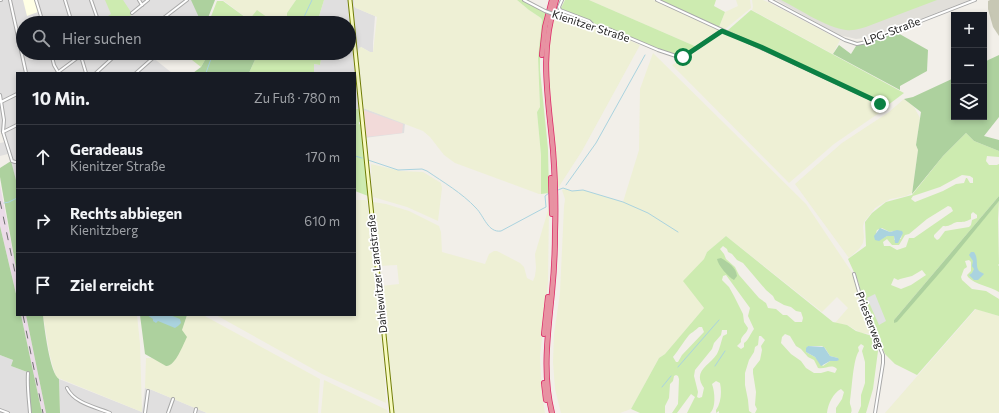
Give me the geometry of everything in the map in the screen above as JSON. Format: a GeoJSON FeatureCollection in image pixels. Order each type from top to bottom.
{"type":"FeatureCollection","features":[{"type":"Feature","properties":{"kind":"highway"},"geometry":{"type":"LineString","coordinates":[[552,0],[545,27],[542,62],[554,195],[554,260],[546,362],[547,386],[552,413]]}},
{"type":"Feature","properties":{"kind":"highway"},"geometry":{"type":"LineString","coordinates":[[553,189],[545,61],[548,33],[556,0]]}},
{"type":"Feature","properties":{"kind":"highway"},"geometry":{"type":"LineString","coordinates":[[549,413],[544,390],[543,363],[551,261],[554,195]]}},
{"type":"Feature","properties":{"kind":"street"},"geometry":{"type":"LineString","coordinates":[[10,0],[16,27]]}},
{"type":"Feature","properties":{"kind":"street"},"geometry":{"type":"LineString","coordinates":[[36,0],[41,16]]}},
{"type":"Feature","properties":{"kind":"street"},"geometry":{"type":"LineString","coordinates":[[66,0],[70,16]]}},
{"type":"Feature","properties":{"kind":"street"},"geometry":{"type":"LineString","coordinates":[[91,0],[97,16]]}},
{"type":"Feature","properties":{"kind":"street"},"geometry":{"type":"LineString","coordinates":[[139,0],[142,5]]}},
{"type":"Feature","properties":{"kind":"street"},"geometry":{"type":"LineString","coordinates":[[132,13],[148,0]]}},
{"type":"Feature","properties":{"kind":"street"},"geometry":{"type":"LineString","coordinates":[[166,16],[187,0]]}},
{"type":"Feature","properties":{"kind":"street","name":"Dahlewitzer Landstraße"},"geometry":{"type":"LineString","coordinates":[[350,0],[352,16]]}},
{"type":"Feature","properties":{"kind":"street","name":"Kienitzer Straße"},"geometry":{"type":"LineString","coordinates":[[524,0],[545,11],[577,24],[611,30],[658,50],[679,57],[683,57],[722,31]]}},
{"type":"Feature","properties":{"kind":"street"},"geometry":{"type":"LineString","coordinates":[[562,0],[559,7],[560,10],[589,21],[592,26]]}},
{"type":"Feature","properties":{"kind":"street"},"geometry":{"type":"LineString","coordinates":[[657,0],[821,75],[880,104]]}},
{"type":"Feature","properties":{"kind":"street","name":"LPG-Straße"},"geometry":{"type":"LineString","coordinates":[[770,0],[844,40],[857,44],[867,42],[974,0]]}},
{"type":"Feature","properties":{"kind":"street"},"geometry":{"type":"LineString","coordinates":[[23,60],[26,72]]}},
{"type":"Feature","properties":{"kind":"street"},"geometry":{"type":"LineString","coordinates":[[53,60],[57,72]]}},
{"type":"Feature","properties":{"kind":"street"},"geometry":{"type":"LineString","coordinates":[[58,72],[73,60]]}},
{"type":"Feature","properties":{"kind":"street"},"geometry":{"type":"LineString","coordinates":[[83,60],[86,72]]}},
{"type":"Feature","properties":{"kind":"street"},"geometry":{"type":"LineString","coordinates":[[97,72],[110,60]]}},
{"type":"Feature","properties":{"kind":"street"},"geometry":{"type":"LineString","coordinates":[[137,72],[151,60]]}},
{"type":"Feature","properties":{"kind":"street","name":"Dahlewitzer Landstraße"},"geometry":{"type":"LineString","coordinates":[[356,60],[392,413]]}},
{"type":"Feature","properties":{"kind":"street"},"geometry":{"type":"LineString","coordinates":[[1,102],[16,94]]}},
{"type":"Feature","properties":{"kind":"street"},"geometry":{"type":"LineString","coordinates":[[0,95],[4,123],[3,132],[12,161],[16,162]]}},
{"type":"Feature","properties":{"kind":"street"},"geometry":{"type":"LineString","coordinates":[[4,123],[8,129]]}},
{"type":"Feature","properties":{"kind":"street"},"geometry":{"type":"LineString","coordinates":[[3,132],[16,125]]}},
{"type":"Feature","properties":{"kind":"street","name":"Priesterweg"},"geometry":{"type":"LineString","coordinates":[[854,274],[864,309],[883,355],[875,413]]}},
{"type":"Feature","properties":{"kind":"street"},"geometry":{"type":"LineString","coordinates":[[28,373],[30,413]]}},
{"type":"Feature","properties":{"kind":"street"},"geometry":{"type":"LineString","coordinates":[[67,388],[75,399],[110,413]]}},
{"type":"Feature","properties":{"kind":"street"},"geometry":{"type":"LineString","coordinates":[[145,413],[148,390]]}},
{"type":"Feature","properties":{"kind":"street"},"geometry":{"type":"LineString","coordinates":[[168,413],[173,399]]}},
{"type":"Feature","properties":{"kind":"street"},"geometry":{"type":"LineString","coordinates":[[195,413],[196,409]]}},
{"type":"Feature","properties":{"kind":"street"},"geometry":{"type":"LineString","coordinates":[[0,410],[8,413]]}},
{"type":"Feature","properties":{"kind":"shaded area"},"geometry":{"type":"Polygon","coordinates":[[[0,0],[192,0],[198,16],[16,16],[16,60],[156,60],[171,72],[16,72],[16,181],[8,154],[0,156],[0,143],[5,142],[2,132],[0,132],[0,0]]]}},
{"type":"Feature","properties":{"kind":"shaded area"},"geometry":{"type":"Polygon","coordinates":[[[23,0],[35,0],[38,12],[27,16],[23,0]]]}},
{"type":"Feature","properties":{"kind":"shaded area"},"geometry":{"type":"Polygon","coordinates":[[[223,0],[296,0],[287,13],[287,16],[244,16],[223,0]]]}},
{"type":"Feature","properties":{"kind":"shaded area"},"geometry":{"type":"Polygon","coordinates":[[[324,0],[354,0],[354,6],[356,8],[375,16],[373,52],[361,47],[363,108],[405,123],[404,133],[364,138],[364,134],[362,134],[360,109],[356,109],[356,72],[314,72],[314,64],[320,65],[321,60],[356,60],[356,16],[319,16],[324,0]]]}},
{"type":"Feature","properties":{"kind":"shaded area"},"geometry":{"type":"Polygon","coordinates":[[[354,0],[517,0],[541,18],[538,58],[540,107],[537,112],[541,155],[541,194],[455,163],[444,155],[430,137],[423,131],[363,108],[358,51],[361,47],[373,52],[377,17],[356,8],[354,6],[354,0]]]}},
{"type":"Feature","properties":{"kind":"shaded area"},"geometry":{"type":"Polygon","coordinates":[[[589,0],[653,0],[718,30],[718,33],[697,47],[589,0]]]}},
{"type":"Feature","properties":{"kind":"shaded area"},"geometry":{"type":"Polygon","coordinates":[[[736,0],[750,0],[751,8],[724,30],[719,27],[725,12],[738,6],[736,0]]]}},
{"type":"Feature","properties":{"kind":"shaded area"},"geometry":{"type":"Polygon","coordinates":[[[752,0],[763,0],[770,3],[840,40],[833,54],[752,10],[752,0]]]}},
{"type":"Feature","properties":{"kind":"shaded area"},"geometry":{"type":"Polygon","coordinates":[[[776,0],[969,0],[874,37],[856,39],[839,35],[776,0]]]}},
{"type":"Feature","properties":{"kind":"shaded area"},"geometry":{"type":"Polygon","coordinates":[[[999,0],[999,36],[993,27],[988,9],[988,1],[999,0]]]}},
{"type":"Feature","properties":{"kind":"shaded area"},"geometry":{"type":"Polygon","coordinates":[[[553,16],[580,26],[614,34],[640,45],[582,151],[558,188],[548,52],[553,16]]]}},
{"type":"Feature","properties":{"kind":"shaded area"},"geometry":{"type":"Polygon","coordinates":[[[723,33],[844,88],[874,103],[881,108],[882,111],[834,144],[789,183],[672,65],[723,33]]]}},
{"type":"Feature","properties":{"kind":"shaded area"},"geometry":{"type":"Polygon","coordinates":[[[653,53],[806,204],[853,274],[862,309],[874,334],[861,333],[847,325],[835,323],[848,308],[837,297],[822,312],[726,236],[707,252],[704,259],[684,281],[704,308],[665,354],[659,358],[631,409],[620,413],[561,413],[555,389],[553,362],[554,334],[560,293],[565,199],[562,190],[583,190],[623,202],[639,150],[640,89],[653,53]]]}},
{"type":"Feature","properties":{"kind":"shaded area"},"geometry":{"type":"Polygon","coordinates":[[[904,99],[914,107],[920,118],[916,145],[918,150],[912,193],[906,196],[890,199],[875,208],[864,222],[863,243],[849,258],[795,184],[842,143],[889,112],[904,99]]]}},
{"type":"Feature","properties":{"kind":"shaded area"},"geometry":{"type":"Polygon","coordinates":[[[363,110],[403,124],[402,133],[365,137],[363,110]]]}},
{"type":"Feature","properties":{"kind":"shaded area"},"geometry":{"type":"Polygon","coordinates":[[[371,164],[401,171],[423,172],[441,183],[442,188],[438,221],[407,207],[373,197],[371,164]]]}},
{"type":"Feature","properties":{"kind":"shaded area"},"geometry":{"type":"Polygon","coordinates":[[[0,185],[16,269],[16,294],[0,226],[0,185]]]}},
{"type":"Feature","properties":{"kind":"shaded area"},"geometry":{"type":"Polygon","coordinates":[[[356,200],[365,200],[367,201],[384,366],[386,403],[322,374],[218,316],[356,316],[356,200]]]}},
{"type":"Feature","properties":{"kind":"shaded area"},"geometry":{"type":"Polygon","coordinates":[[[373,202],[386,204],[409,211],[439,226],[441,232],[442,252],[485,264],[489,254],[497,251],[520,263],[524,267],[527,278],[533,281],[536,268],[535,254],[549,207],[548,283],[540,357],[542,393],[545,413],[394,413],[381,286],[399,284],[397,265],[379,266],[373,202]]]}},
{"type":"Feature","properties":{"kind":"shaded area"},"geometry":{"type":"Polygon","coordinates":[[[875,294],[886,321],[879,325],[867,298],[875,294]]]}},
{"type":"Feature","properties":{"kind":"shaded area"},"geometry":{"type":"Polygon","coordinates":[[[976,309],[999,316],[999,413],[885,413],[976,309]]]}},
{"type":"Feature","properties":{"kind":"shaded area"},"geometry":{"type":"Polygon","coordinates":[[[21,316],[26,316],[46,413],[42,413],[21,316]]]}},
{"type":"Feature","properties":{"kind":"shaded area"},"geometry":{"type":"Polygon","coordinates":[[[43,316],[137,316],[140,344],[142,412],[56,377],[50,356],[43,316]]]}},
{"type":"Feature","properties":{"kind":"shaded area"},"geometry":{"type":"Polygon","coordinates":[[[187,316],[205,316],[320,379],[318,413],[207,413],[145,388],[146,358],[152,358],[169,366],[187,316]]]}},
{"type":"Feature","properties":{"kind":"shaded area"},"geometry":{"type":"Polygon","coordinates":[[[0,355],[13,360],[11,366],[30,373],[28,383],[31,398],[30,413],[0,413],[0,355]]]}},
{"type":"Feature","properties":{"kind":"shaded area"},"geometry":{"type":"Polygon","coordinates":[[[59,379],[142,412],[145,388],[207,413],[60,413],[59,379]]]}},
{"type":"Feature","properties":{"kind":"shaded area"},"geometry":{"type":"Polygon","coordinates":[[[324,380],[387,410],[388,413],[321,413],[324,380]]]}},
{"type":"Feature","properties":{"kind":"green space"},"geometry":{"type":"Polygon","coordinates":[[[105,0],[123,0],[131,12],[131,16],[108,16],[111,14],[105,0]]]}},
{"type":"Feature","properties":{"kind":"green space"},"geometry":{"type":"Polygon","coordinates":[[[191,0],[215,0],[209,16],[198,16],[191,0]]]}},
{"type":"Feature","properties":{"kind":"green space"},"geometry":{"type":"Polygon","coordinates":[[[296,0],[324,0],[319,16],[287,16],[287,13],[296,0]]]}},
{"type":"Feature","properties":{"kind":"green space"},"geometry":{"type":"Polygon","coordinates":[[[517,0],[522,0],[547,13],[540,54],[540,70],[548,149],[549,193],[541,194],[541,155],[537,112],[540,107],[538,58],[542,20],[517,0]]]}},
{"type":"Feature","properties":{"kind":"green space"},"geometry":{"type":"Polygon","coordinates":[[[565,0],[589,0],[697,47],[683,56],[678,56],[560,10],[565,0]]]}},
{"type":"Feature","properties":{"kind":"green space"},"geometry":{"type":"Polygon","coordinates":[[[660,0],[716,0],[714,6],[725,12],[719,27],[660,0]]]}},
{"type":"Feature","properties":{"kind":"green space"},"geometry":{"type":"Polygon","coordinates":[[[781,0],[937,0],[856,30],[846,30],[821,22],[781,0]]]}},
{"type":"Feature","properties":{"kind":"green space"},"geometry":{"type":"Polygon","coordinates":[[[217,1],[223,1],[244,16],[211,16],[217,1]]]}},
{"type":"Feature","properties":{"kind":"green space"},"geometry":{"type":"Polygon","coordinates":[[[257,10],[266,16],[252,16],[257,10]]]}},
{"type":"Feature","properties":{"kind":"green space"},"geometry":{"type":"Polygon","coordinates":[[[751,10],[904,93],[888,105],[727,31],[751,10]]]}},
{"type":"Feature","properties":{"kind":"green space"},"geometry":{"type":"Polygon","coordinates":[[[896,32],[928,50],[927,71],[900,86],[900,90],[833,54],[839,45],[851,54],[856,46],[896,32]]]}},
{"type":"Feature","properties":{"kind":"green space"},"geometry":{"type":"Polygon","coordinates":[[[999,55],[999,117],[984,136],[999,140],[999,151],[974,141],[966,133],[943,156],[912,194],[918,150],[916,145],[921,112],[904,99],[913,97],[951,79],[951,120],[987,120],[987,61],[999,55]]]}},
{"type":"Feature","properties":{"kind":"green space"},"geometry":{"type":"Polygon","coordinates":[[[192,60],[205,60],[201,67],[192,60]]]}},
{"type":"Feature","properties":{"kind":"green space"},"geometry":{"type":"Polygon","coordinates":[[[205,60],[255,60],[249,72],[194,72],[201,67],[205,60]]]}},
{"type":"Feature","properties":{"kind":"green space"},"geometry":{"type":"Polygon","coordinates":[[[255,60],[321,60],[320,65],[314,64],[314,72],[249,72],[255,60]]]}},
{"type":"Feature","properties":{"kind":"green space"},"geometry":{"type":"Polygon","coordinates":[[[356,109],[360,109],[361,122],[359,122],[359,124],[361,125],[368,196],[356,191],[356,109]]]}},
{"type":"Feature","properties":{"kind":"green space"},"geometry":{"type":"Polygon","coordinates":[[[966,133],[974,141],[999,151],[999,157],[987,156],[986,161],[989,165],[999,164],[999,196],[894,320],[894,323],[999,201],[999,292],[975,282],[968,277],[967,275],[971,271],[971,262],[969,260],[965,261],[967,267],[964,269],[961,277],[962,280],[972,289],[986,291],[999,299],[999,316],[975,309],[917,375],[895,364],[885,354],[865,308],[858,281],[848,259],[866,246],[865,222],[872,213],[886,202],[912,195],[943,156],[966,133]],[[962,175],[940,187],[913,196],[911,199],[915,202],[956,184],[964,183],[966,178],[970,183],[973,183],[973,178],[962,175]],[[948,206],[927,219],[909,234],[905,235],[899,245],[892,245],[887,239],[883,242],[884,246],[890,246],[897,250],[906,247],[909,238],[914,238],[953,211],[951,207],[948,206]],[[973,212],[971,214],[971,219],[967,221],[943,226],[934,235],[934,237],[937,240],[945,231],[969,227],[972,220],[977,218],[977,215],[973,212]],[[882,228],[877,230],[876,233],[881,239],[887,236],[894,236],[894,240],[901,239],[902,234],[893,231],[890,232],[882,228]],[[922,270],[912,276],[898,280],[894,278],[891,285],[901,289],[911,285],[926,275],[922,270]]]}},
{"type":"Feature","properties":{"kind":"green space"},"geometry":{"type":"Polygon","coordinates":[[[11,161],[16,180],[16,268],[0,177],[0,168],[11,161]]]}},
{"type":"Feature","properties":{"kind":"green space"},"geometry":{"type":"Polygon","coordinates":[[[999,196],[999,201],[944,268],[897,322],[894,323],[894,320],[999,196]]]}},
{"type":"Feature","properties":{"kind":"green space"},"geometry":{"type":"Polygon","coordinates":[[[0,226],[16,294],[16,316],[21,316],[42,413],[30,413],[30,373],[11,366],[13,360],[0,355],[0,226]]]}},
{"type":"Feature","properties":{"kind":"green space"},"geometry":{"type":"Polygon","coordinates":[[[726,236],[833,322],[847,325],[856,331],[872,336],[878,351],[873,389],[866,413],[858,413],[861,406],[861,395],[865,383],[865,362],[862,351],[864,346],[861,344],[858,347],[859,351],[854,367],[850,402],[852,410],[851,413],[836,413],[836,408],[842,399],[844,392],[841,389],[831,399],[827,413],[755,413],[757,409],[755,405],[756,392],[753,369],[760,360],[762,350],[761,346],[765,340],[761,336],[759,336],[758,345],[755,347],[745,373],[745,385],[749,411],[752,413],[719,413],[719,411],[716,413],[720,401],[721,390],[720,383],[716,381],[712,384],[714,400],[712,411],[710,413],[687,413],[695,397],[691,394],[677,413],[672,413],[678,404],[679,379],[676,375],[670,384],[669,398],[665,406],[665,413],[640,413],[631,409],[659,358],[665,354],[704,308],[683,281],[704,259],[707,252],[726,236]],[[723,246],[720,249],[726,259],[735,267],[739,275],[759,298],[766,303],[768,308],[776,309],[783,315],[787,315],[795,322],[802,322],[803,318],[801,312],[775,300],[743,263],[737,260],[723,246]],[[726,275],[723,276],[722,280],[729,287],[734,296],[743,314],[744,322],[748,328],[741,342],[737,346],[741,349],[744,347],[744,343],[754,329],[748,316],[750,308],[726,275]],[[699,327],[689,335],[673,357],[676,362],[678,362],[682,355],[704,332],[702,327],[699,327]],[[722,330],[721,335],[714,343],[712,349],[695,370],[694,376],[698,392],[697,397],[699,398],[702,397],[704,388],[700,377],[701,373],[717,354],[723,336],[727,334],[727,330],[722,330]],[[785,334],[782,337],[781,343],[791,354],[801,361],[806,368],[814,373],[828,371],[835,373],[837,369],[835,367],[818,368],[814,360],[808,357],[796,346],[790,336],[785,334]],[[808,346],[806,352],[815,357],[823,366],[830,361],[837,361],[838,358],[830,356],[822,346],[808,346]]]}},
{"type":"Feature","properties":{"kind":"green space"},"geometry":{"type":"Polygon","coordinates":[[[721,258],[734,268],[737,276],[734,280],[726,274],[719,264],[717,259],[721,258]]]}},
{"type":"Feature","properties":{"kind":"green space"},"geometry":{"type":"Polygon","coordinates":[[[26,316],[43,316],[50,359],[59,379],[60,413],[46,413],[26,316]]]}},
{"type":"Feature","properties":{"kind":"green space"},"geometry":{"type":"Polygon","coordinates":[[[140,316],[187,316],[182,330],[187,337],[173,363],[166,366],[145,354],[140,316]]]}},
{"type":"Feature","properties":{"kind":"water"},"geometry":{"type":"Polygon","coordinates":[[[880,228],[890,232],[897,230],[902,231],[903,233],[898,243],[895,243],[894,236],[887,236],[879,241],[875,240],[874,236],[880,228]]]}},
{"type":"Feature","properties":{"kind":"water"},"geometry":{"type":"Polygon","coordinates":[[[971,252],[974,252],[979,271],[984,274],[978,280],[974,280],[969,275],[974,269],[972,266],[973,261],[969,255],[971,252]]]}},
{"type":"Feature","properties":{"kind":"water"},"geometry":{"type":"Polygon","coordinates":[[[148,316],[172,316],[180,319],[181,323],[175,328],[158,321],[156,323],[148,316]]]}},
{"type":"Feature","properties":{"kind":"water"},"geometry":{"type":"Polygon","coordinates":[[[808,346],[824,347],[830,356],[838,358],[839,360],[830,361],[821,366],[815,357],[806,352],[806,348],[808,346]]]}},
{"type":"Feature","properties":{"kind":"waterway"},"geometry":{"type":"LineString","coordinates":[[304,16],[312,0]]}},
{"type":"Feature","properties":{"kind":"waterway"},"geometry":{"type":"LineString","coordinates":[[566,185],[596,143],[645,55]]}},
{"type":"Feature","properties":{"kind":"waterway"},"geometry":{"type":"LineString","coordinates":[[206,72],[211,60]]}},
{"type":"Feature","properties":{"kind":"waterway"},"geometry":{"type":"LineString","coordinates":[[356,156],[362,158]]}},
{"type":"Feature","properties":{"kind":"waterway"},"geometry":{"type":"LineString","coordinates":[[368,160],[398,170],[422,169],[427,171],[465,197],[479,211],[489,227],[497,231],[501,231],[546,207],[545,196],[549,193]]}},
{"type":"Feature","properties":{"kind":"waterway"},"geometry":{"type":"LineString","coordinates":[[558,190],[563,188],[572,191],[583,190],[623,202],[648,213],[678,232]]}},
{"type":"Feature","properties":{"kind":"waterway"},"geometry":{"type":"LineString","coordinates":[[4,203],[16,198]]}},
{"type":"Feature","properties":{"kind":"waterway"},"geometry":{"type":"LineString","coordinates":[[678,367],[719,320]]}},
{"type":"Feature","properties":{"kind":"waterway"},"geometry":{"type":"LineString","coordinates":[[715,366],[725,351]]}},
{"type":"Feature","properties":{"kind":"waterway"},"geometry":{"type":"LineString","coordinates":[[662,387],[671,376]]}},
{"type":"Feature","properties":{"kind":"railway"},"geometry":{"type":"LineString","coordinates":[[0,201],[16,277]]}},
{"type":"Feature","properties":{"kind":"railway"},"geometry":{"type":"LineString","coordinates":[[23,316],[43,413]]}},
{"type":"Feature","properties":{"kind":"route"},"geometry":{"type":"LineString","coordinates":[[683,57],[722,31],[761,47],[880,104]]}}]}
